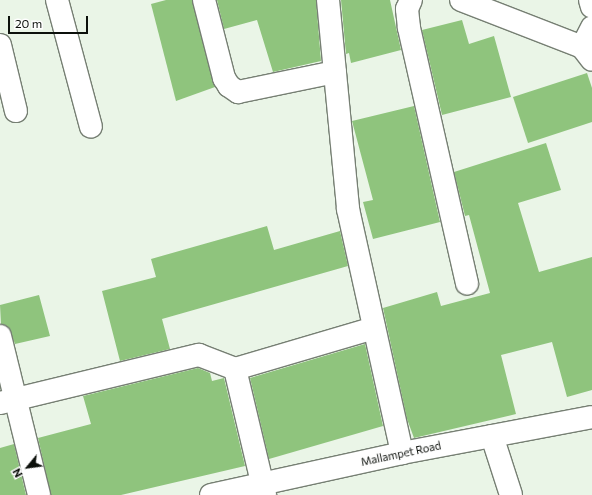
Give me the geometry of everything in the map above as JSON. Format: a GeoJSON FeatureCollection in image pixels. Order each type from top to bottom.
{"type":"FeatureCollection","features":[{"type":"Feature","properties":{"kind":"street"},"geometry":{"type":"LineString","coordinates":[[57,0],[91,127]]}},
{"type":"Feature","properties":{"kind":"street"},"geometry":{"type":"LineString","coordinates":[[204,0],[224,78],[229,86],[238,92],[335,72]]}},
{"type":"Feature","properties":{"kind":"street"},"geometry":{"type":"LineString","coordinates":[[328,0],[348,209],[402,453]]}},
{"type":"Feature","properties":{"kind":"street"},"geometry":{"type":"LineString","coordinates":[[411,0],[407,9],[409,28],[467,283]]}},
{"type":"Feature","properties":{"kind":"street"},"geometry":{"type":"LineString","coordinates":[[461,0],[587,54],[592,27]]}},
{"type":"Feature","properties":{"kind":"street"},"geometry":{"type":"LineString","coordinates":[[590,0],[592,7]]}},
{"type":"Feature","properties":{"kind":"street"},"geometry":{"type":"LineString","coordinates":[[0,45],[16,111]]}},
{"type":"Feature","properties":{"kind":"street"},"geometry":{"type":"LineString","coordinates":[[9,401],[199,355],[235,369],[374,328]]}},
{"type":"Feature","properties":{"kind":"street"},"geometry":{"type":"LineString","coordinates":[[0,336],[9,401],[39,495]]}},
{"type":"Feature","properties":{"kind":"street"},"geometry":{"type":"LineString","coordinates":[[235,369],[264,490]]}},
{"type":"Feature","properties":{"kind":"street","name":"Mallampet Road"},"geometry":{"type":"LineString","coordinates":[[211,495],[264,490],[402,453],[592,417]]}},
{"type":"Feature","properties":{"kind":"street"},"geometry":{"type":"LineString","coordinates":[[492,436],[511,495]]}},
{"type":"Feature","properties":{"kind":"building"},"geometry":{"type":"Polygon","coordinates":[[[166,0],[192,0],[215,87],[176,101],[151,4],[166,0]]]}},
{"type":"Feature","properties":{"kind":"building"},"geometry":{"type":"Polygon","coordinates":[[[217,0],[316,0],[321,61],[273,72],[257,20],[224,29],[217,0]]]}},
{"type":"Feature","properties":{"kind":"building"},"geometry":{"type":"Polygon","coordinates":[[[341,0],[390,0],[401,50],[351,63],[349,53],[346,54],[341,0]]]}},
{"type":"Feature","properties":{"kind":"building"},"geometry":{"type":"Polygon","coordinates":[[[462,20],[469,44],[494,36],[511,97],[442,115],[422,30],[462,20]]]}},
{"type":"Feature","properties":{"kind":"building"},"geometry":{"type":"Polygon","coordinates":[[[587,73],[592,88],[592,122],[528,143],[513,97],[587,73]]]}},
{"type":"Feature","properties":{"kind":"building"},"geometry":{"type":"Polygon","coordinates":[[[414,106],[440,222],[373,239],[363,202],[373,200],[352,121],[414,106]]]}},
{"type":"Feature","properties":{"kind":"building"},"geometry":{"type":"Polygon","coordinates":[[[546,143],[561,190],[518,203],[539,272],[592,257],[592,390],[567,397],[552,342],[501,355],[516,414],[414,438],[407,419],[383,308],[437,292],[441,306],[490,293],[469,215],[465,216],[454,172],[546,143]]]}},
{"type":"Feature","properties":{"kind":"building"},"geometry":{"type":"Polygon","coordinates":[[[267,226],[274,250],[340,231],[348,266],[162,319],[170,349],[120,361],[102,291],[156,277],[151,259],[267,226]]]}},
{"type":"Feature","properties":{"kind":"building"},"geometry":{"type":"Polygon","coordinates":[[[39,295],[50,336],[15,344],[9,328],[1,324],[0,305],[39,295]]]}},
{"type":"Feature","properties":{"kind":"building"},"geometry":{"type":"Polygon","coordinates":[[[365,344],[383,426],[269,459],[250,378],[365,344]]]}},
{"type":"Feature","properties":{"kind":"building"},"geometry":{"type":"Polygon","coordinates":[[[198,368],[210,373],[212,381],[224,378],[245,466],[121,495],[51,495],[38,438],[91,424],[83,396],[198,368]]]}},
{"type":"Feature","properties":{"kind":"building"},"geometry":{"type":"Polygon","coordinates":[[[14,444],[26,495],[0,495],[0,448],[14,444]]]}}]}
